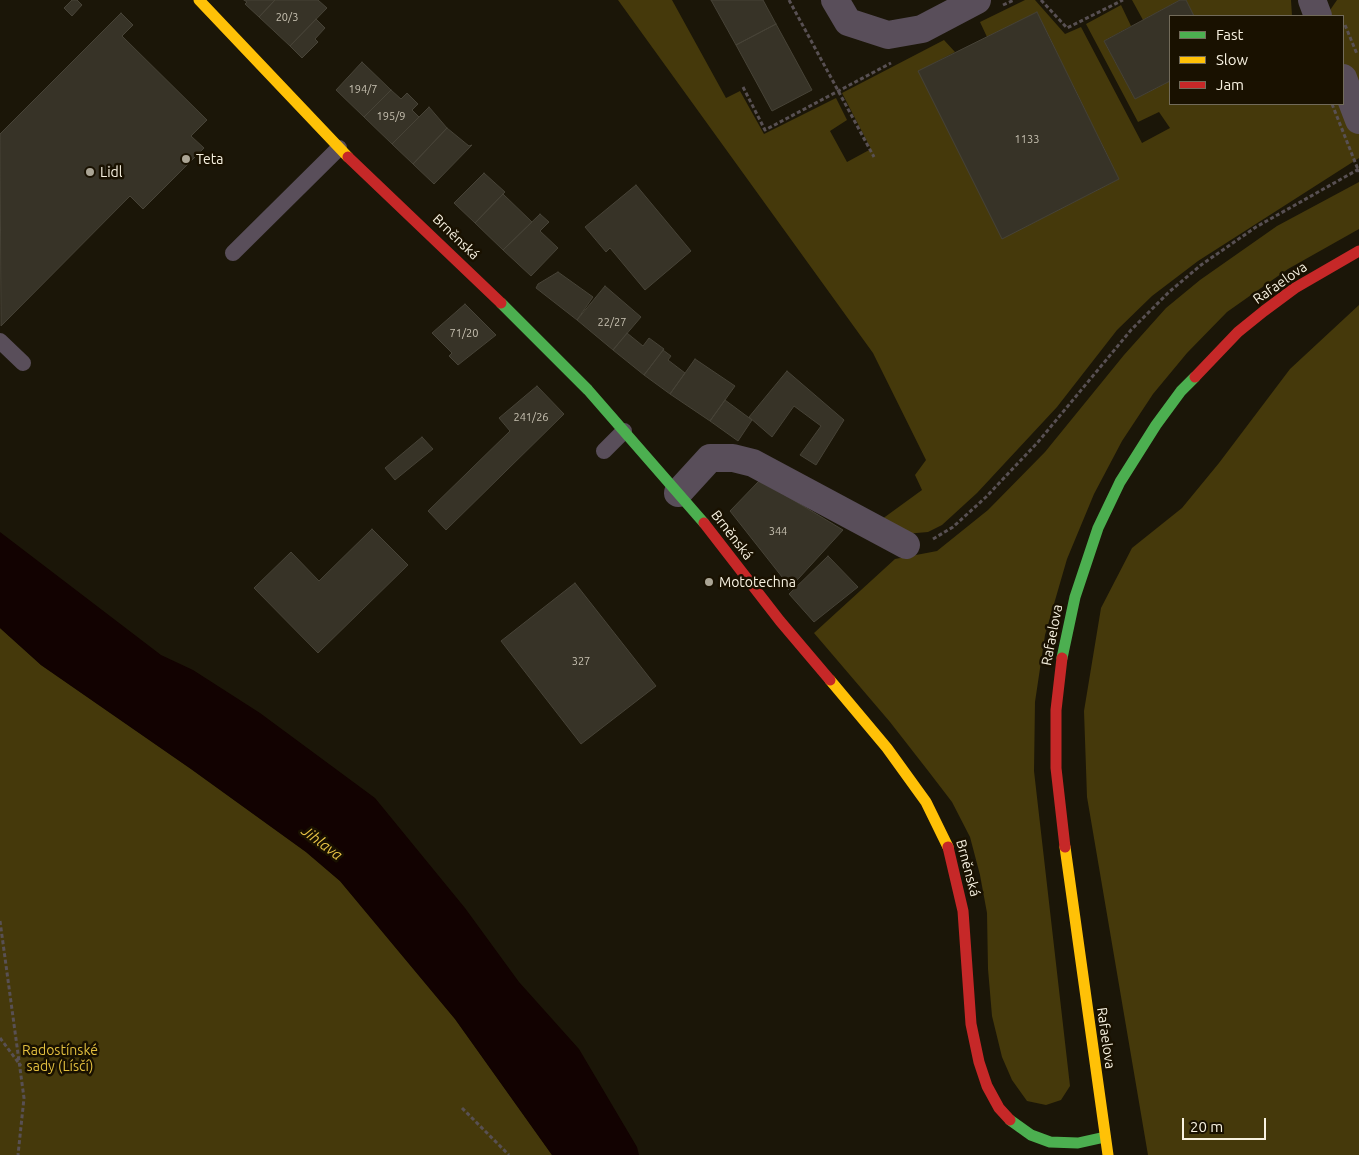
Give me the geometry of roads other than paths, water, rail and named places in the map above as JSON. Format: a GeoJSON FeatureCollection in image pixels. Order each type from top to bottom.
{"type":"FeatureCollection","features":[{"type":"Feature","properties":{"kind":"street","name":"Brněnská"},"geometry":{"type":"LineString","coordinates":[[199,0],[340,148],[464,266],[573,374],[708,527],[780,621],[887,748],[926,802],[941,829],[951,854],[959,883],[963,911],[972,1024],[978,1062],[987,1086],[999,1108],[1023,1130],[1050,1142],[1078,1143],[1105,1137]]}},
{"type":"Feature","properties":{"kind":"street"},"geometry":{"type":"LineString","coordinates":[[835,0],[848,22],[888,34],[922,29],[987,4]]}},
{"type":"Feature","properties":{"kind":"street"},"geometry":{"type":"LineString","coordinates":[[1312,0],[1318,15]]}},
{"type":"Feature","properties":{"kind":"street"},"geometry":{"type":"LineString","coordinates":[[1344,81],[1359,120]]}},
{"type":"Feature","properties":{"kind":"street","name":"Rafaelova"},"geometry":{"type":"LineString","coordinates":[[1105,1137],[1070,894],[1056,768],[1056,710],[1059,674],[1075,597],[1098,528],[1120,482],[1156,425],[1181,392],[1238,332],[1264,311],[1303,283],[1359,251]]}},
{"type":"Feature","properties":{"kind":"street"},"geometry":{"type":"LineString","coordinates":[[678,493],[710,458],[733,458],[753,463],[906,545]]}},
{"type":"Feature","properties":{"kind":"street"},"geometry":{"type":"LineString","coordinates":[[1105,1137],[1108,1155]]}},
{"type":"Feature","properties":{"kind":"lane"},"geometry":{"type":"LineString","coordinates":[[233,253],[340,148]]}},
{"type":"Feature","properties":{"kind":"lane"},"geometry":{"type":"LineString","coordinates":[[0,341],[23,363]]}},
{"type":"Feature","properties":{"kind":"lane"},"geometry":{"type":"LineString","coordinates":[[604,451],[624,431]]}},
{"type":"Feature","properties":{"kind":"water","name":"Jihlava"},"geometry":{"type":"Polygon","coordinates":[[[0,532],[161,655],[193,670],[260,713],[375,798],[465,908],[519,982],[579,1049],[637,1147],[639,1155],[552,1155],[455,1019],[340,881],[306,852],[191,769],[41,665],[0,628],[0,532]]]}},
{"type":"Feature","properties":{"kind":"place","name":"Teta"},"geometry":{"type":"Point","coordinates":[186,159]}},
{"type":"Feature","properties":{"kind":"place","name":"Lidl"},"geometry":{"type":"Point","coordinates":[90,172]}},
{"type":"Feature","properties":{"kind":"place","name":"Mototechna"},"geometry":{"type":"Point","coordinates":[709,582]}},
{"type":"Feature","properties":{"kind":"park label","name":"Radostínské sady (Lísčí)"},"geometry":{"type":"Point","coordinates":[60,1058]}}]}
